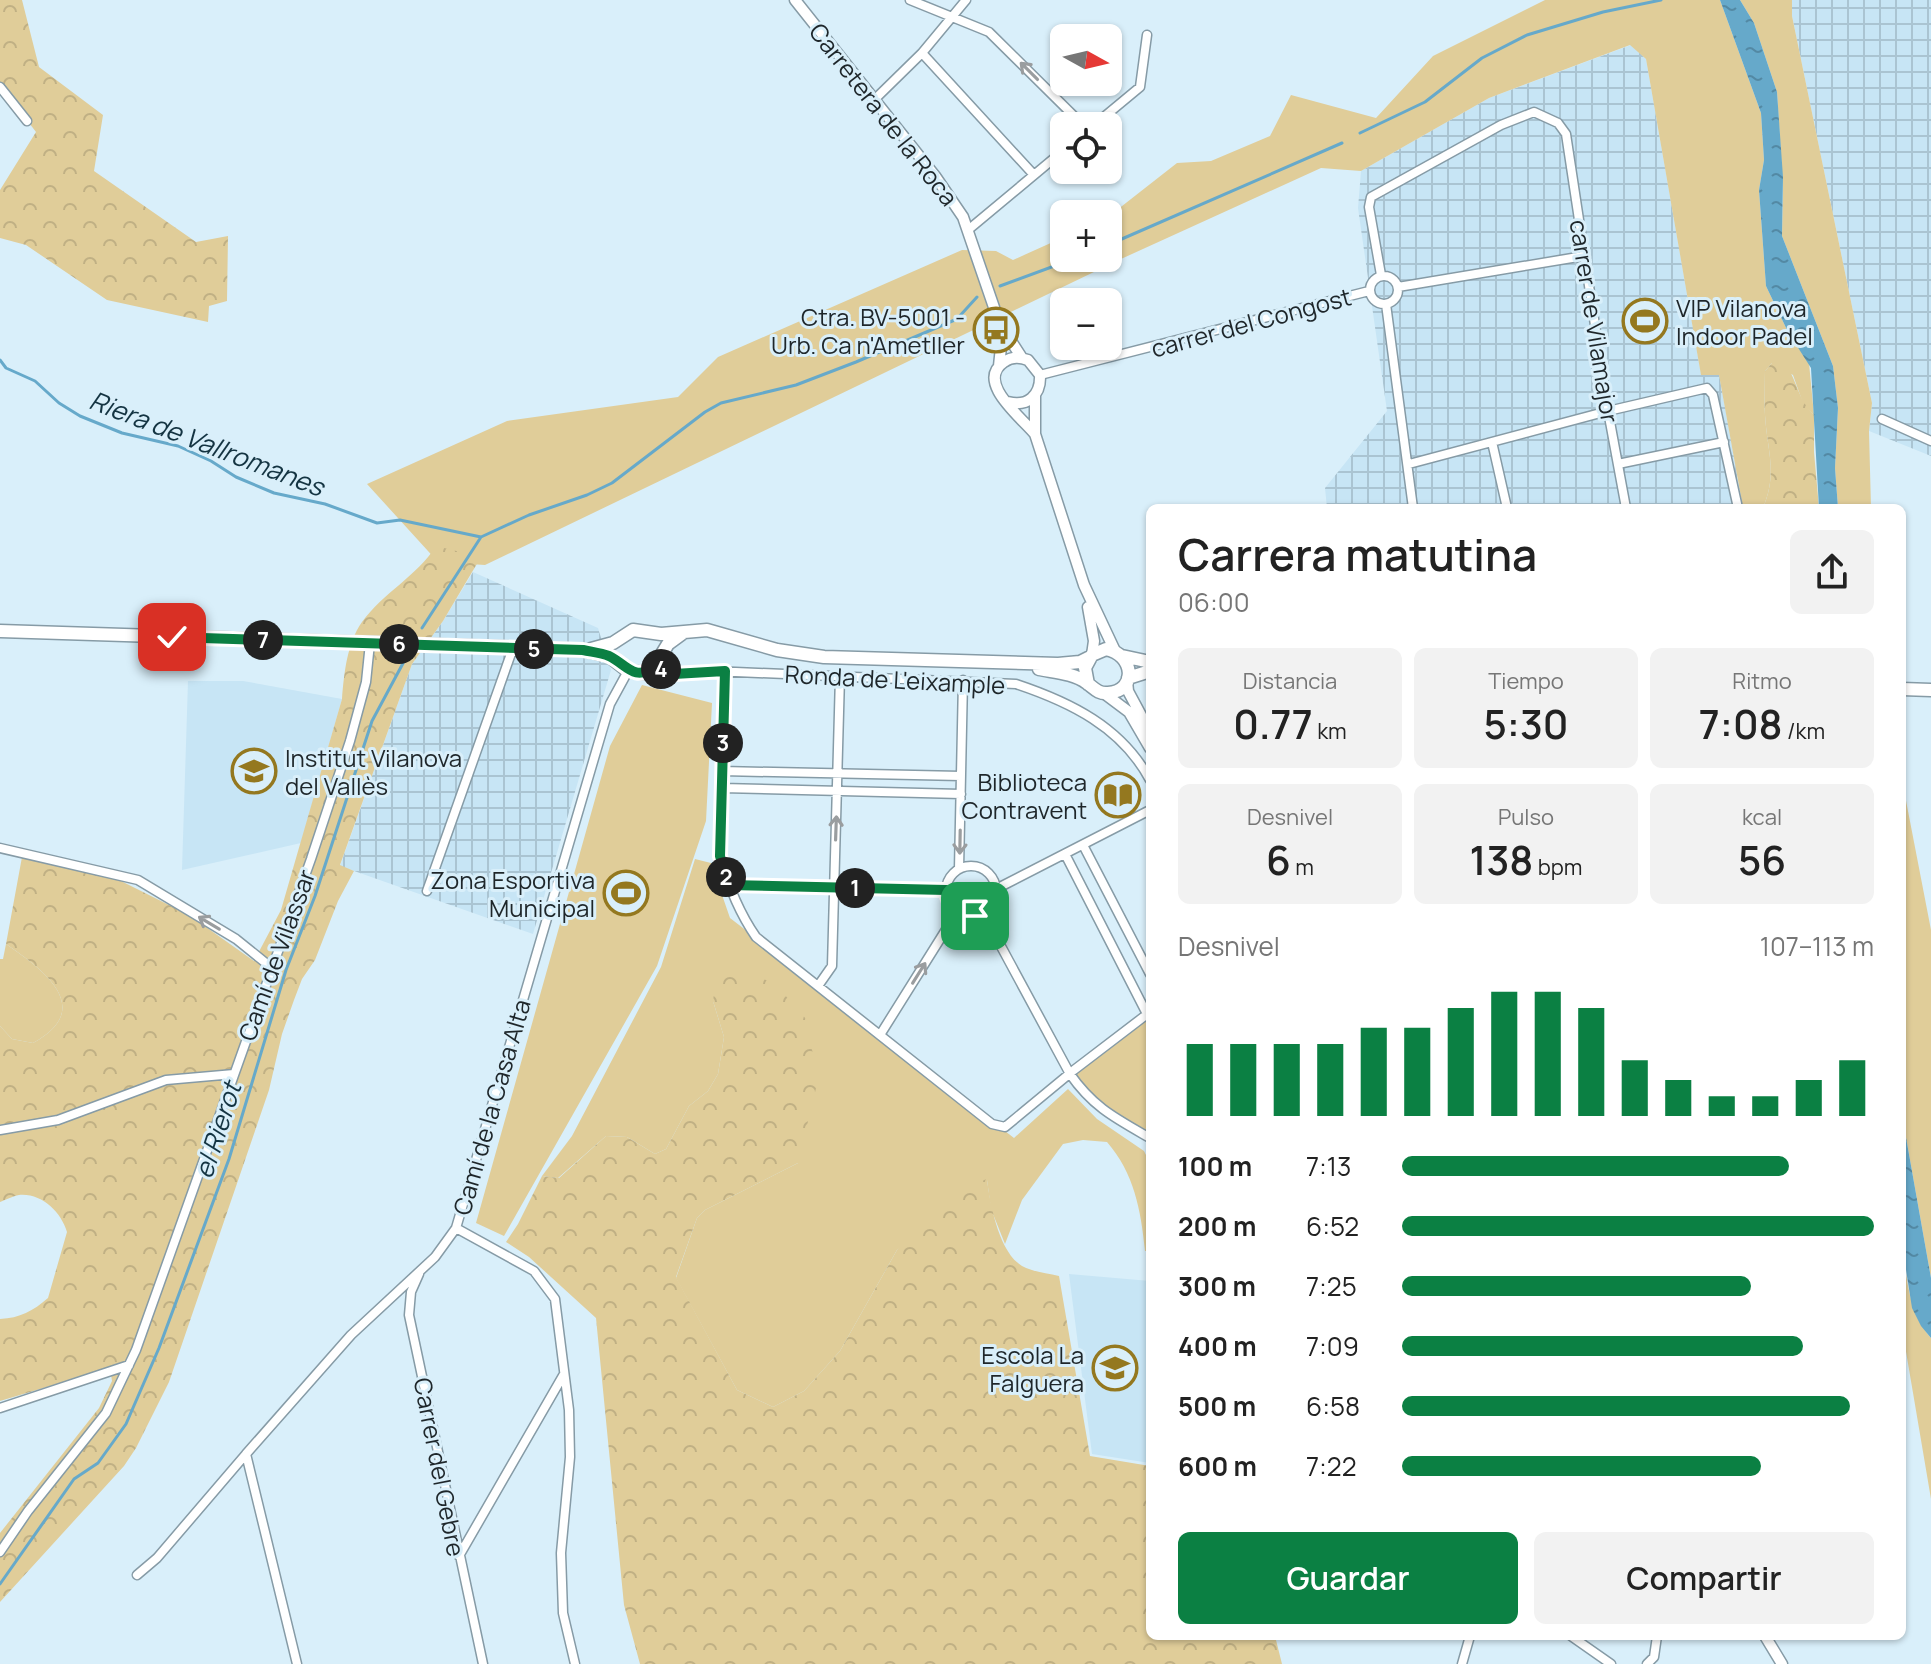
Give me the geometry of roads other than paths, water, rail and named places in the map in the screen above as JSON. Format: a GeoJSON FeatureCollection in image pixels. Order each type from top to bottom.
{"type":"FeatureCollection","features":[{"type":"Feature","properties":{"kind":"main road"},"geometry":{"type":"LineString","coordinates":[[583,650],[606,646],[633,630],[683,633],[707,630],[777,650],[824,657],[1068,663],[1106,649],[1146,661]]}},
{"type":"Feature","properties":{"kind":"main road"},"geometry":{"type":"LineString","coordinates":[[650,633],[659,644],[657,661]]}},
{"type":"Feature","properties":{"kind":"main road"},"geometry":{"type":"LineString","coordinates":[[3,634],[583,650],[609,656],[624,667],[643,673],[657,661],[668,644],[683,633]]}},
{"type":"Feature","properties":{"kind":"main road"},"geometry":{"type":"LineString","coordinates":[[620,640],[617,653],[624,667]]}},
{"type":"Feature","properties":{"kind":"main road"},"geometry":{"type":"LineString","coordinates":[[1119,653],[1129,667],[1128,680]]}},
{"type":"Feature","properties":{"kind":"main road"},"geometry":{"type":"LineString","coordinates":[[1088,684],[1085,668],[1091,656]]}},
{"type":"Feature","properties":{"kind":"main road"},"geometry":{"type":"LineString","coordinates":[[1012,664],[1073,676],[1105,694],[1120,689],[1128,680],[1146,673]]}},
{"type":"Feature","properties":{"kind":"main road"},"geometry":{"type":"LineString","coordinates":[[1906,689],[1931,690]]}},
{"type":"Feature","properties":{"kind":"street","name":"Carretera de la Roca"},"geometry":{"type":"LineString","coordinates":[[795,0],[947,191],[968,230],[999,322],[1022,358]]}},
{"type":"Feature","properties":{"kind":"street"},"geometry":{"type":"LineString","coordinates":[[910,0],[989,32],[1070,112]]}},
{"type":"Feature","properties":{"kind":"street"},"geometry":{"type":"LineString","coordinates":[[874,100],[922,53],[966,0]]}},
{"type":"Feature","properties":{"kind":"street"},"geometry":{"type":"LineString","coordinates":[[1110,112],[1140,87],[1147,35]]}},
{"type":"Feature","properties":{"kind":"street"},"geometry":{"type":"LineString","coordinates":[[922,53],[1034,175]]}},
{"type":"Feature","properties":{"kind":"street"},"geometry":{"type":"LineString","coordinates":[[0,87],[27,121]]}},
{"type":"Feature","properties":{"kind":"street","name":"carrer de Vilamajor"},"geometry":{"type":"LineString","coordinates":[[1381,275],[1369,207],[1371,197],[1501,125],[1534,112],[1558,123],[1566,134],[1625,504]]}},
{"type":"Feature","properties":{"kind":"street"},"geometry":{"type":"LineString","coordinates":[[968,230],[1050,162]]}},
{"type":"Feature","properties":{"kind":"street"},"geometry":{"type":"LineString","coordinates":[[1398,287],[1584,256]]}},
{"type":"Feature","properties":{"kind":"street"},"geometry":{"type":"LineString","coordinates":[[1381,275],[1390,276],[1398,287],[1396,298],[1386,304],[1377,303],[1369,291],[1374,279],[1381,275]]}},
{"type":"Feature","properties":{"kind":"street","name":"carrer del Congost"},"geometry":{"type":"LineString","coordinates":[[1040,375],[1369,291]]}},
{"type":"Feature","properties":{"kind":"street"},"geometry":{"type":"LineString","coordinates":[[1386,304],[1413,504]]}},
{"type":"Feature","properties":{"kind":"street","name":"Carretera de la Roca"},"geometry":{"type":"LineString","coordinates":[[999,322],[999,366]]}},
{"type":"Feature","properties":{"kind":"street"},"geometry":{"type":"LineString","coordinates":[[1008,402],[1022,404],[1039,390],[1040,375],[1033,364],[1022,358],[1009,359],[999,366],[994,385],[1001,398],[1035,434]]}},
{"type":"Feature","properties":{"kind":"street"},"geometry":{"type":"LineString","coordinates":[[1409,464],[1707,388],[1713,395],[1737,504]]}},
{"type":"Feature","properties":{"kind":"street"},"geometry":{"type":"LineString","coordinates":[[1035,396],[1035,434],[1084,585],[1093,629],[1091,656]]}},
{"type":"Feature","properties":{"kind":"street"},"geometry":{"type":"LineString","coordinates":[[1882,419],[1931,441]]}},
{"type":"Feature","properties":{"kind":"street"},"geometry":{"type":"LineString","coordinates":[[1492,442],[1506,504]]}},
{"type":"Feature","properties":{"kind":"street"},"geometry":{"type":"LineString","coordinates":[[1618,464],[1724,442]]}},
{"type":"Feature","properties":{"kind":"street"},"geometry":{"type":"LineString","coordinates":[[1084,585],[1119,653]]}},
{"type":"Feature","properties":{"kind":"street","name":"Camí de Vilassar"},"geometry":{"type":"LineString","coordinates":[[0,1552],[28,1511],[106,1413],[129,1365],[193,1195],[350,741],[366,682],[370,643]]}},
{"type":"Feature","properties":{"kind":"street"},"geometry":{"type":"LineString","coordinates":[[427,891],[513,648]]}},
{"type":"Feature","properties":{"kind":"street","name":"Ronda de L'eixample"},"geometry":{"type":"LineString","coordinates":[[657,661],[674,674],[725,671],[1016,684],[1060,699],[1092,716],[1146,774]]}},
{"type":"Feature","properties":{"kind":"street","name":"Camí de la Casa Alta"},"geometry":{"type":"LineString","coordinates":[[137,1575],[157,1558],[351,1335],[435,1257],[456,1228],[610,704],[624,667]]}},
{"type":"Feature","properties":{"kind":"street"},"geometry":{"type":"LineString","coordinates":[[725,671],[720,856],[728,885],[743,918],[756,937],[992,1124],[1005,1127],[1146,1015]]}},
{"type":"Feature","properties":{"kind":"street"},"geometry":{"type":"LineString","coordinates":[[818,986],[832,966],[840,676]]}},
{"type":"Feature","properties":{"kind":"street"},"geometry":{"type":"LineString","coordinates":[[959,869],[963,680]]}},
{"type":"Feature","properties":{"kind":"street"},"geometry":{"type":"LineString","coordinates":[[1128,680],[1128,691],[1146,719]]}},
{"type":"Feature","properties":{"kind":"street"},"geometry":{"type":"LineString","coordinates":[[1105,694],[1129,712],[1146,741]]}},
{"type":"Feature","properties":{"kind":"street"},"geometry":{"type":"LineString","coordinates":[[722,771],[961,776]]}},
{"type":"Feature","properties":{"kind":"street"},"geometry":{"type":"LineString","coordinates":[[722,788],[961,794]]}},
{"type":"Feature","properties":{"kind":"street"},"geometry":{"type":"LineString","coordinates":[[996,889],[1146,812]]}},
{"type":"Feature","properties":{"kind":"street"},"geometry":{"type":"LineString","coordinates":[[1083,845],[1146,966]]}},
{"type":"Feature","properties":{"kind":"street"},"geometry":{"type":"LineString","coordinates":[[0,848],[138,880],[236,939],[272,968]]}},
{"type":"Feature","properties":{"kind":"street"},"geometry":{"type":"LineString","coordinates":[[1065,854],[1146,1007]]}},
{"type":"Feature","properties":{"kind":"street"},"geometry":{"type":"LineString","coordinates":[[965,867],[980,867],[989,873],[996,889],[994,900],[983,913],[975,916],[957,912],[947,900],[950,878],[965,867]]}},
{"type":"Feature","properties":{"kind":"street"},"geometry":{"type":"LineString","coordinates":[[728,885],[946,890]]}},
{"type":"Feature","properties":{"kind":"street"},"geometry":{"type":"LineString","coordinates":[[880,1035],[957,912]]}},
{"type":"Feature","properties":{"kind":"street"},"geometry":{"type":"LineString","coordinates":[[983,913],[1085,1096],[1117,1120],[1146,1136]]}},
{"type":"Feature","properties":{"kind":"street"},"geometry":{"type":"LineString","coordinates":[[0,1130],[58,1120],[166,1080],[234,1074]]}},
{"type":"Feature","properties":{"kind":"street"},"geometry":{"type":"LineString","coordinates":[[456,1228],[534,1271],[555,1299],[570,1457],[561,1553],[563,1613],[575,1664]]}},
{"type":"Feature","properties":{"kind":"street","name":"Carrer del Gebre"},"geometry":{"type":"LineString","coordinates":[[421,1270],[411,1292],[409,1315],[483,1664]]}},
{"type":"Feature","properties":{"kind":"street"},"geometry":{"type":"LineString","coordinates":[[0,1408],[129,1365]]}},
{"type":"Feature","properties":{"kind":"street"},"geometry":{"type":"LineString","coordinates":[[458,1557],[564,1373]]}},
{"type":"Feature","properties":{"kind":"street"},"geometry":{"type":"LineString","coordinates":[[246,1454],[297,1664]]}},
{"type":"Feature","properties":{"kind":"street"},"geometry":{"type":"LineString","coordinates":[[1462,1664],[1469,1640]]}},
{"type":"Feature","properties":{"kind":"street"},"geometry":{"type":"LineString","coordinates":[[1577,1640],[1611,1664]]}},
{"type":"Feature","properties":{"kind":"street"},"geometry":{"type":"LineString","coordinates":[[1647,1664],[1654,1657],[1656,1640]]}},
{"type":"Feature","properties":{"kind":"street"},"geometry":{"type":"LineString","coordinates":[[1767,1640],[1782,1664]]}},
{"type":"Feature","properties":{"kind":"water"},"geometry":{"type":"Polygon","coordinates":[[[1720,0],[1740,0],[1754,23],[1777,92],[1783,177],[1782,236],[1833,366],[1838,408],[1835,468],[1838,504],[1819,504],[1811,368],[1788,332],[1766,286],[1759,190],[1764,160],[1761,113],[1720,0]]]}},
{"type":"Feature","properties":{"kind":"water"},"geometry":{"type":"Polygon","coordinates":[[[1906,1137],[1931,1278],[1931,1338],[1912,1308],[1906,1270],[1906,1137]]]}},
{"type":"Feature","properties":{"kind":"waterway","name":"Riera de Vallromanes"},"geometry":{"type":"LineString","coordinates":[[1360,133],[1425,102],[1482,58],[1527,35],[1603,12],[1661,0]]}},
{"type":"Feature","properties":{"kind":"waterway","name":"Riera de Vallromanes"},"geometry":{"type":"LineString","coordinates":[[1122,239],[1342,143]]}},
{"type":"Feature","properties":{"kind":"waterway","name":"Riera de Vallromanes"},"geometry":{"type":"LineString","coordinates":[[1000,286],[1050,268]]}},
{"type":"Feature","properties":{"kind":"waterway","name":"Riera de Vallromanes"},"geometry":{"type":"LineString","coordinates":[[0,360],[6,368],[35,381],[59,403],[80,416],[122,433],[178,446],[274,493],[325,504],[377,523],[400,520],[481,537],[612,483],[721,403],[796,385],[856,362],[957,319],[977,297]]}},
{"type":"Feature","properties":{"kind":"waterway","name":"el Rierot"},"geometry":{"type":"LineString","coordinates":[[422,628],[481,537]]}},
{"type":"Feature","properties":{"kind":"waterway","name":"el Rierot"},"geometry":{"type":"LineString","coordinates":[[0,1584],[74,1479],[98,1463],[126,1424],[159,1348],[229,1159],[286,970],[315,896],[372,721],[408,654]]}},
{"type":"Feature","properties":{"kind":"place","name":"VIP Vilanova Indoor Padel"},"geometry":{"type":"Point","coordinates":[1645,321]}},
{"type":"Feature","properties":{"kind":"place","name":"Ctra. BV-5001 - Urb. Ca n'Ametller"},"geometry":{"type":"Point","coordinates":[996,330]}},
{"type":"Feature","properties":{"kind":"place","name":"Institut Vilanova del Vallès"},"geometry":{"type":"Point","coordinates":[254,771]}},
{"type":"Feature","properties":{"kind":"place","name":"Biblioteca Contravent"},"geometry":{"type":"Point","coordinates":[1118,795]}},
{"type":"Feature","properties":{"kind":"place","name":"Zona Esportiva Municipal"},"geometry":{"type":"Point","coordinates":[626,893]}},
{"type":"Feature","properties":{"kind":"place","name":"Escola La Falguera"},"geometry":{"type":"Point","coordinates":[1115,1368]}}]}
